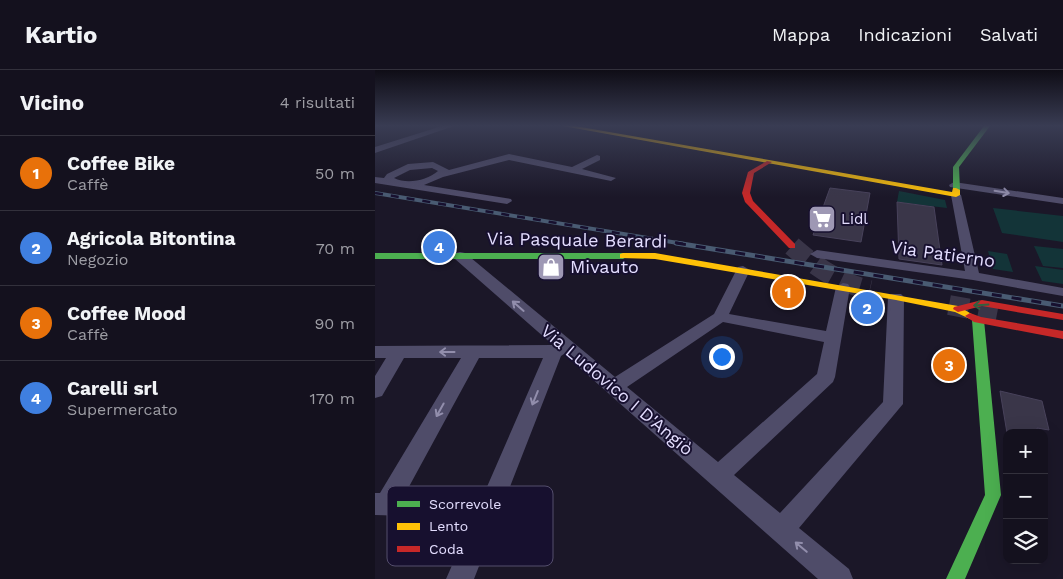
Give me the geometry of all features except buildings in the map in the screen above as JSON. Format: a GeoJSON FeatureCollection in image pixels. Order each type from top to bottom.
{"type":"FeatureCollection","features":[{"type":"Feature","properties":{"kind":"street"},"geometry":{"type":"LineString","coordinates":[[695,150],[742,164],[747,170],[748,183]]}},
{"type":"Feature","properties":{"kind":"street"},"geometry":{"type":"LineString","coordinates":[[703,150],[833,173],[955,190],[1063,201]]}},
{"type":"Feature","properties":{"kind":"street"},"geometry":{"type":"LineString","coordinates":[[969,150],[956,167],[955,190],[973,276]]}},
{"type":"Feature","properties":{"kind":"street"},"geometry":{"type":"LineString","coordinates":[[439,176],[444,170],[439,166],[417,166],[400,170],[390,176],[389,179],[397,183],[416,183],[509,157],[611,178]]}},
{"type":"Feature","properties":{"kind":"street"},"geometry":{"type":"LineString","coordinates":[[573,170],[597,158]]}},
{"type":"Feature","properties":{"kind":"street"},"geometry":{"type":"LineString","coordinates":[[748,183],[769,167],[769,162]]}},
{"type":"Feature","properties":{"kind":"street"},"geometry":{"type":"LineString","coordinates":[[769,162],[751,172],[746,193],[749,202],[792,246]]}},
{"type":"Feature","properties":{"kind":"street"},"geometry":{"type":"LineString","coordinates":[[760,174],[781,170],[833,173]]}},
{"type":"Feature","properties":{"kind":"street"},"geometry":{"type":"LineString","coordinates":[[375,180],[507,201]]}},
{"type":"Feature","properties":{"kind":"street","name":"Via Patierno"},"geometry":{"type":"LineString","coordinates":[[817,254],[973,276],[1063,292]]}},
{"type":"Feature","properties":{"kind":"street"},"geometry":{"type":"LineString","coordinates":[[375,256],[460,256]]}},
{"type":"Feature","properties":{"kind":"street","name":"Via Pasquale Berardi"},"geometry":{"type":"LineString","coordinates":[[460,256],[655,256],[843,287],[958,309]]}},
{"type":"Feature","properties":{"kind":"street","name":"Via Ludovico I D'Angiò"},"geometry":{"type":"LineString","coordinates":[[460,256],[559,349],[613,387],[839,579]]}},
{"type":"Feature","properties":{"kind":"street"},"geometry":{"type":"LineString","coordinates":[[613,387],[720,317],[743,270]]}},
{"type":"Feature","properties":{"kind":"street"},"geometry":{"type":"LineString","coordinates":[[717,476],[826,377],[843,287]]}},
{"type":"Feature","properties":{"kind":"street"},"geometry":{"type":"LineString","coordinates":[[781,530],[893,404],[896,297]]}},
{"type":"Feature","properties":{"kind":"street"},"geometry":{"type":"LineString","coordinates":[[958,309],[982,303],[1063,317]]}},
{"type":"Feature","properties":{"kind":"street"},"geometry":{"type":"LineString","coordinates":[[958,309],[978,320],[1063,335]]}},
{"type":"Feature","properties":{"kind":"street"},"geometry":{"type":"LineString","coordinates":[[997,314],[1063,326]]}},
{"type":"Feature","properties":{"kind":"street"},"geometry":{"type":"LineString","coordinates":[[720,317],[834,338]]}},
{"type":"Feature","properties":{"kind":"street"},"geometry":{"type":"LineString","coordinates":[[955,579],[993,495],[978,320]]}},
{"type":"Feature","properties":{"kind":"street"},"geometry":{"type":"LineString","coordinates":[[375,352],[473,352],[559,349],[500,486]]}},
{"type":"Feature","properties":{"kind":"street"},"geometry":{"type":"LineString","coordinates":[[375,391],[399,352]]}},
{"type":"Feature","properties":{"kind":"street"},"geometry":{"type":"LineString","coordinates":[[392,486],[473,352]]}},
{"type":"Feature","properties":{"kind":"street"},"geometry":{"type":"LineString","coordinates":[[461,579],[466,566]]}},
{"type":"Feature","properties":{"kind":"green space"},"geometry":{"type":"Polygon","coordinates":[[[899,191],[945,200],[947,208],[897,202],[899,191]]]}},
{"type":"Feature","properties":{"kind":"green space"},"geometry":{"type":"Polygon","coordinates":[[[993,208],[1063,216],[1063,242],[1002,233],[993,208]]]}},
{"type":"Feature","properties":{"kind":"green space"},"geometry":{"type":"Polygon","coordinates":[[[1034,246],[1063,249],[1063,268],[1043,266],[1034,246]]]}},
{"type":"Feature","properties":{"kind":"green space"},"geometry":{"type":"Polygon","coordinates":[[[988,251],[1007,254],[1013,272],[993,269],[988,251]]]}},
{"type":"Feature","properties":{"kind":"green space"},"geometry":{"type":"Polygon","coordinates":[[[1035,266],[1063,270],[1063,284],[1042,281],[1035,266]]]}},
{"type":"Feature","properties":{"kind":"tunnel"},"geometry":{"type":"LineString","coordinates":[[792,246],[810,261],[838,279],[870,290]]}},
{"type":"Feature","properties":{"kind":"tunnel"},"geometry":{"type":"LineString","coordinates":[[949,305],[997,314]]}},
{"type":"Feature","properties":{"kind":"railway"},"geometry":{"type":"LineString","coordinates":[[375,193],[684,244]]}},
{"type":"Feature","properties":{"kind":"railway"},"geometry":{"type":"LineString","coordinates":[[676,243],[1063,306]]}},
{"type":"Feature","properties":{"kind":"traffic: fast"},"geometry":{"type":"LineString","coordinates":[[956,190],[956,167],[969,150]]}},
{"type":"Feature","properties":{"kind":"traffic: fast"},"geometry":{"type":"LineString","coordinates":[[375,256],[623,256]]}},
{"type":"Feature","properties":{"kind":"traffic: fast"},"geometry":{"type":"LineString","coordinates":[[955,579],[993,495],[978,320]]}},
{"type":"Feature","properties":{"kind":"traffic: slow"},"geometry":{"type":"LineString","coordinates":[[700,150],[956,195],[956,190]]}},
{"type":"Feature","properties":{"kind":"traffic: slow"},"geometry":{"type":"LineString","coordinates":[[623,256],[655,256],[896,297],[958,309],[970,316]]}},
{"type":"Feature","properties":{"kind":"traffic: jam"},"geometry":{"type":"LineString","coordinates":[[769,162],[751,172],[746,193],[749,202],[792,246]]}},
{"type":"Feature","properties":{"kind":"traffic: jam"},"geometry":{"type":"LineString","coordinates":[[958,309],[982,303],[1063,317]]}},
{"type":"Feature","properties":{"kind":"traffic: jam"},"geometry":{"type":"LineString","coordinates":[[970,316],[978,320],[1063,335]]}},
{"type":"Feature","properties":{"kind":"place","name":"Lidl"},"geometry":{"type":"Point","coordinates":[822,219]}},
{"type":"Feature","properties":{"kind":"place","name":"Carelli srl"},"geometry":{"type":"Point","coordinates":[439,247]}},
{"type":"Feature","properties":{"kind":"place","name":"Mivauto"},"geometry":{"type":"Point","coordinates":[551,267]}},
{"type":"Feature","properties":{"kind":"place","name":"Coffee Bike"},"geometry":{"type":"Point","coordinates":[788,292]}},
{"type":"Feature","properties":{"kind":"place","name":"Agricola Bitontina"},"geometry":{"type":"Point","coordinates":[867,308]}},
{"type":"Feature","properties":{"kind":"place","name":"Coffee Mood"},"geometry":{"type":"Point","coordinates":[949,365]}}]}
